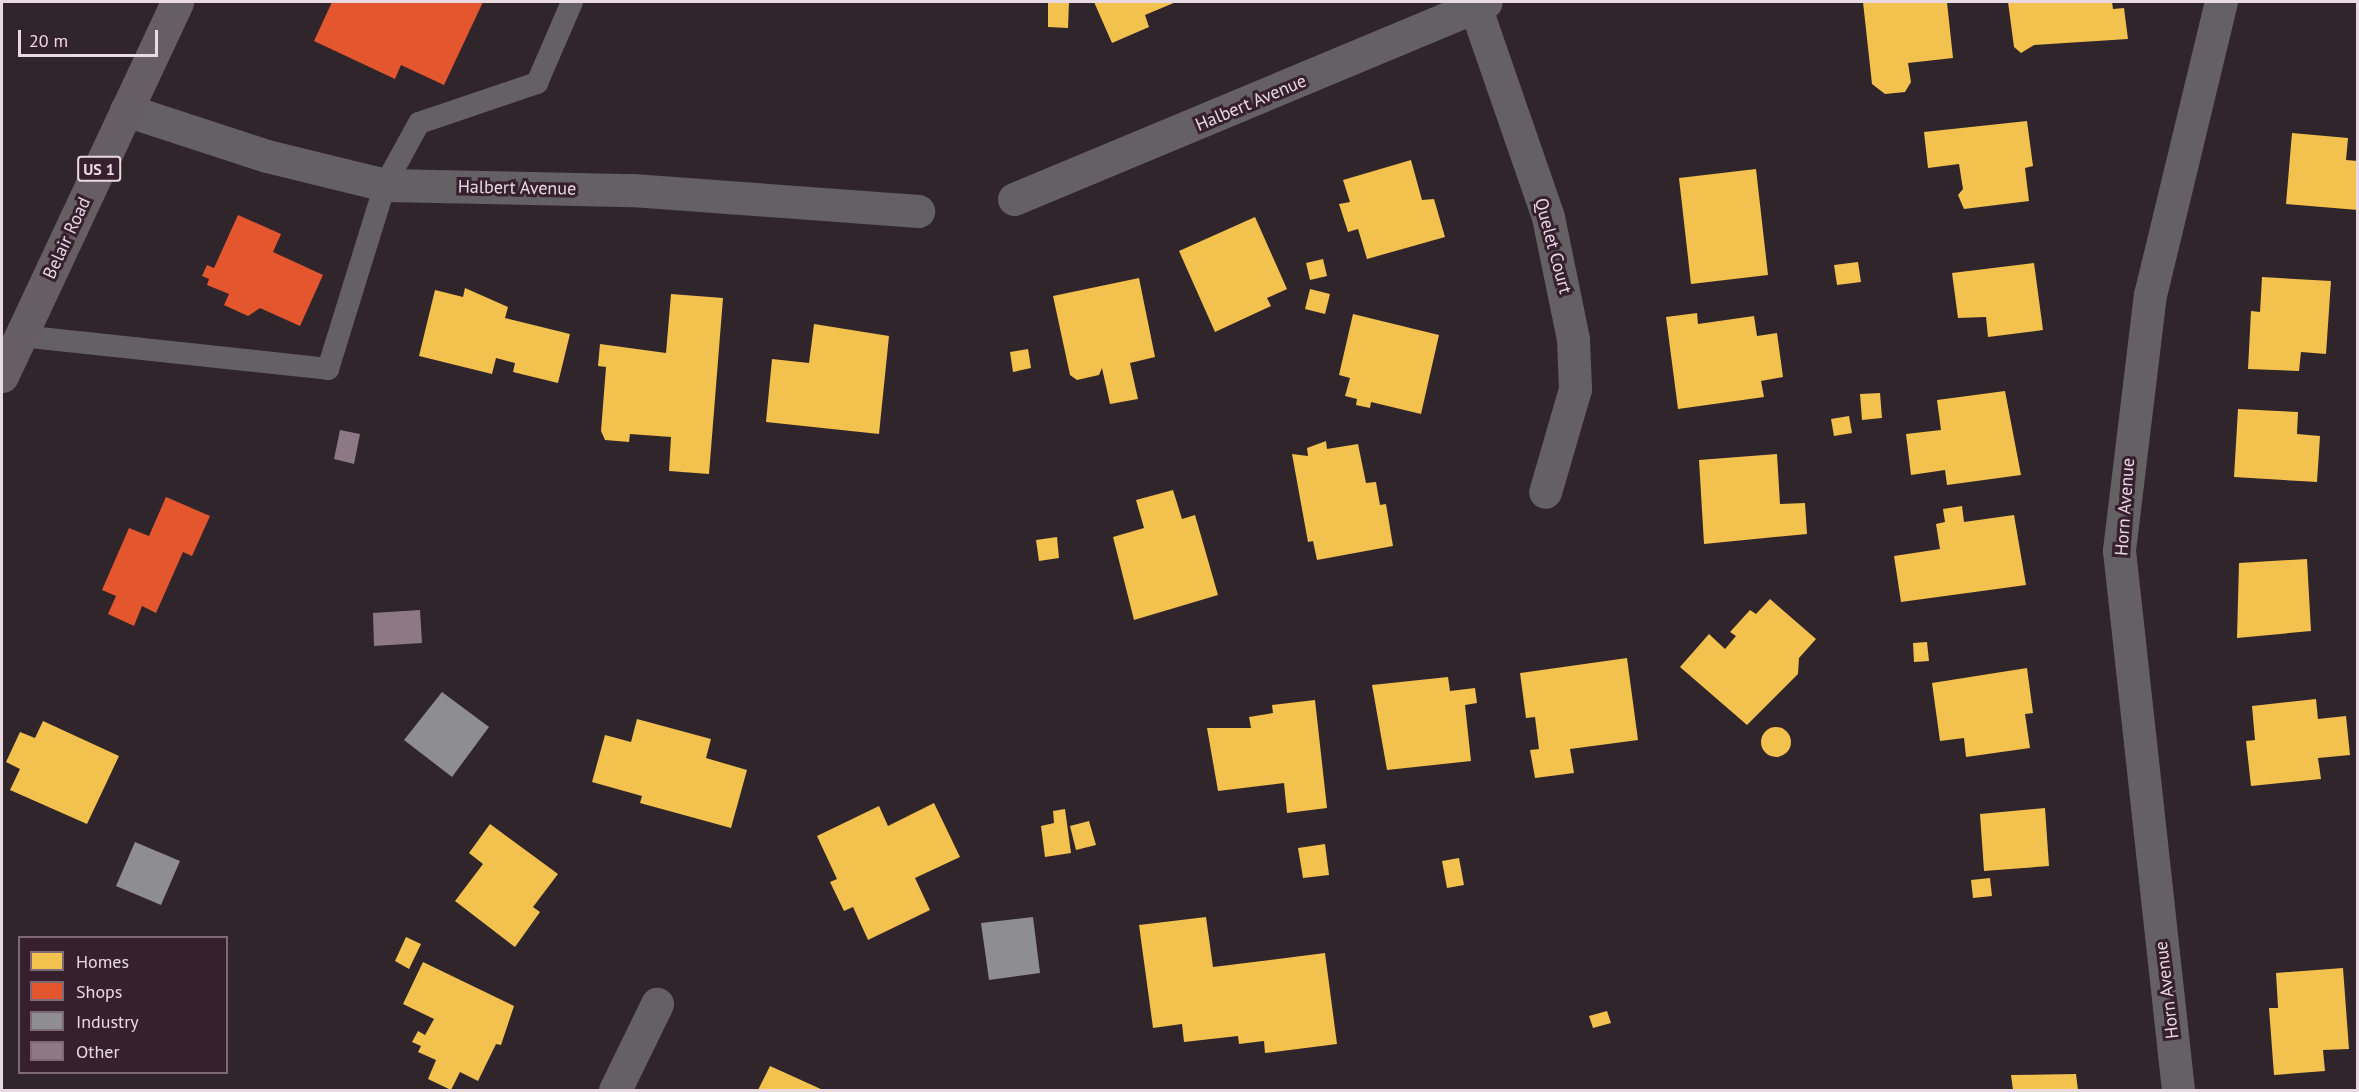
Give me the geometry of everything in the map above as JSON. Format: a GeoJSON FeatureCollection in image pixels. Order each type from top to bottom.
{"type":"FeatureCollection","features":[{"type":"Feature","properties":{"kind":"highway","name":"Belair Road"},"geometry":{"type":"LineString","coordinates":[[9,355],[177,2]]}},
{"type":"Feature","properties":{"kind":"street","name":"Horn Avenue"},"geometry":{"type":"LineString","coordinates":[[2178,1090],[2119,550],[2150,295],[2221,2]]}},
{"type":"Feature","properties":{"kind":"street","name":"Halbert Avenue"},"geometry":{"type":"LineString","coordinates":[[1014,199],[1480,4]]}},
{"type":"Feature","properties":{"kind":"street","name":"Quelet Court"},"geometry":{"type":"LineString","coordinates":[[1480,4],[1551,227],[1573,339],[1575,389],[1545,492]]}},
{"type":"Feature","properties":{"kind":"street","name":"Halbert Avenue"},"geometry":{"type":"LineString","coordinates":[[126,110],[267,156],[385,185],[632,190],[918,211]]}},
{"type":"Feature","properties":{"kind":"street"},"geometry":{"type":"LineString","coordinates":[[615,1090],[657,1004]]}},
{"type":"Feature","properties":{"kind":"lane"},"geometry":{"type":"LineString","coordinates":[[9,355],[328,369],[385,185],[419,123],[537,83],[572,2]]}},
{"type":"Feature","properties":{"kind":"building: Homes"},"geometry":{"type":"Polygon","coordinates":[[[1048,2],[1069,2],[1068,28],[1048,27],[1048,2]]]}},
{"type":"Feature","properties":{"kind":"building: Homes"},"geometry":{"type":"Polygon","coordinates":[[[1094,2],[1176,2],[1145,15],[1149,27],[1112,43],[1094,2]]]}},
{"type":"Feature","properties":{"kind":"building: Homes"},"geometry":{"type":"Polygon","coordinates":[[[1863,2],[1947,2],[1953,58],[1908,63],[1911,82],[1905,92],[1885,94],[1872,84],[1863,2]]]}},
{"type":"Feature","properties":{"kind":"building: Homes"},"geometry":{"type":"Polygon","coordinates":[[[2008,2],[2112,2],[2113,9],[2124,8],[2128,39],[2034,45],[2021,53],[2014,47],[2008,2]]]}},
{"type":"Feature","properties":{"kind":"building: Homes"},"geometry":{"type":"Polygon","coordinates":[[[2027,121],[2033,166],[2025,168],[2029,201],[1964,209],[1958,195],[1963,189],[1959,164],[1928,168],[1924,132],[2027,121]]]}},
{"type":"Feature","properties":{"kind":"building: Homes"},"geometry":{"type":"Polygon","coordinates":[[[2292,133],[2348,138],[2346,160],[2358,161],[2358,210],[2286,204],[2292,133]]]}},
{"type":"Feature","properties":{"kind":"building: Homes"},"geometry":{"type":"Polygon","coordinates":[[[1411,160],[1422,200],[1434,199],[1445,237],[1367,259],[1358,229],[1348,232],[1339,204],[1350,202],[1343,180],[1411,160]]]}},
{"type":"Feature","properties":{"kind":"building: Homes"},"geometry":{"type":"Polygon","coordinates":[[[1756,169],[1768,275],[1691,284],[1679,178],[1756,169]]]}},
{"type":"Feature","properties":{"kind":"building: Homes"},"geometry":{"type":"Polygon","coordinates":[[[1255,217],[1287,289],[1267,298],[1271,306],[1215,332],[1179,251],[1255,217]]]}},
{"type":"Feature","properties":{"kind":"building: Homes"},"geometry":{"type":"Polygon","coordinates":[[[1323,259],[1327,276],[1310,280],[1306,263],[1323,259]]]}},
{"type":"Feature","properties":{"kind":"building: Homes"},"geometry":{"type":"Polygon","coordinates":[[[1858,262],[1861,282],[1837,285],[1834,265],[1858,262]]]}},
{"type":"Feature","properties":{"kind":"building: Homes"},"geometry":{"type":"Polygon","coordinates":[[[2034,263],[2043,330],[1988,337],[1986,317],[1958,318],[1952,273],[2034,263]]]}},
{"type":"Feature","properties":{"kind":"building: Homes"},"geometry":{"type":"Polygon","coordinates":[[[2262,277],[2331,281],[2326,354],[2301,352],[2299,371],[2248,369],[2251,311],[2260,312],[2262,277]]]}},
{"type":"Feature","properties":{"kind":"building: Homes"},"geometry":{"type":"Polygon","coordinates":[[[1139,278],[1155,357],[1130,363],[1138,399],[1110,404],[1102,368],[1099,375],[1077,380],[1070,375],[1053,296],[1139,278]]]}},
{"type":"Feature","properties":{"kind":"building: Homes"},"geometry":{"type":"Polygon","coordinates":[[[465,288],[508,307],[505,318],[570,334],[558,383],[513,372],[515,363],[496,358],[492,374],[419,356],[435,290],[463,297],[465,288]]]}},
{"type":"Feature","properties":{"kind":"building: Homes"},"geometry":{"type":"Polygon","coordinates":[[[1310,289],[1330,294],[1325,314],[1305,309],[1310,289]]]}},
{"type":"Feature","properties":{"kind":"building: Homes"},"geometry":{"type":"Polygon","coordinates":[[[671,294],[723,298],[709,474],[669,471],[671,437],[630,434],[629,442],[605,440],[601,431],[606,367],[598,366],[600,344],[666,353],[671,294]]]}},
{"type":"Feature","properties":{"kind":"building: Homes"},"geometry":{"type":"Polygon","coordinates":[[[1697,313],[1698,324],[1754,316],[1757,336],[1777,333],[1783,377],[1761,381],[1764,397],[1678,409],[1666,317],[1697,313]]]}},
{"type":"Feature","properties":{"kind":"building: Homes"},"geometry":{"type":"Polygon","coordinates":[[[1353,314],[1439,335],[1421,414],[1371,402],[1370,408],[1356,405],[1357,399],[1345,396],[1350,378],[1339,375],[1353,314]]]}},
{"type":"Feature","properties":{"kind":"building: Homes"},"geometry":{"type":"Polygon","coordinates":[[[814,324],[889,336],[879,434],[766,422],[772,359],[809,363],[814,324]]]}},
{"type":"Feature","properties":{"kind":"building: Homes"},"geometry":{"type":"Polygon","coordinates":[[[1028,349],[1031,368],[1013,372],[1010,352],[1028,349]]]}},
{"type":"Feature","properties":{"kind":"building: Homes"},"geometry":{"type":"Polygon","coordinates":[[[2005,391],[2021,475],[1947,485],[1945,470],[1911,475],[1906,434],[1941,430],[1937,400],[2005,391]]]}},
{"type":"Feature","properties":{"kind":"building: Homes"},"geometry":{"type":"Polygon","coordinates":[[[1880,393],[1882,418],[1862,420],[1860,394],[1880,393]]]}},
{"type":"Feature","properties":{"kind":"building: Homes"},"geometry":{"type":"Polygon","coordinates":[[[2238,409],[2298,412],[2297,434],[2320,436],[2317,482],[2234,477],[2238,409]]]}},
{"type":"Feature","properties":{"kind":"building: Homes"},"geometry":{"type":"Polygon","coordinates":[[[1849,416],[1852,433],[1834,436],[1831,419],[1849,416]]]}},
{"type":"Feature","properties":{"kind":"building: Homes"},"geometry":{"type":"Polygon","coordinates":[[[1326,441],[1327,449],[1358,444],[1366,483],[1376,482],[1380,505],[1386,504],[1393,546],[1317,560],[1313,541],[1308,542],[1292,454],[1308,456],[1307,448],[1326,441]]]}},
{"type":"Feature","properties":{"kind":"building: Homes"},"geometry":{"type":"Polygon","coordinates":[[[1777,454],[1780,504],[1805,503],[1807,534],[1704,544],[1699,460],[1777,454]]]}},
{"type":"Feature","properties":{"kind":"building: Homes"},"geometry":{"type":"Polygon","coordinates":[[[1173,490],[1182,519],[1195,515],[1218,595],[1134,620],[1113,537],[1144,528],[1136,500],[1173,490]]]}},
{"type":"Feature","properties":{"kind":"building: Homes"},"geometry":{"type":"Polygon","coordinates":[[[1962,506],[1964,522],[2014,515],[2026,585],[1901,602],[1894,556],[1940,549],[1936,524],[1945,522],[1943,509],[1962,506]]]}},
{"type":"Feature","properties":{"kind":"building: Homes"},"geometry":{"type":"Polygon","coordinates":[[[1057,537],[1059,558],[1039,561],[1036,540],[1057,537]]]}},
{"type":"Feature","properties":{"kind":"building: Homes"},"geometry":{"type":"Polygon","coordinates":[[[2307,559],[2311,631],[2237,638],[2239,563],[2307,559]]]}},
{"type":"Feature","properties":{"kind":"building: Homes"},"geometry":{"type":"Polygon","coordinates":[[[1770,599],[1816,639],[1799,658],[1798,674],[1747,725],[1680,667],[1709,634],[1725,649],[1736,636],[1730,632],[1750,610],[1756,614],[1770,599]]]}},
{"type":"Feature","properties":{"kind":"building: Homes"},"geometry":{"type":"Polygon","coordinates":[[[1927,642],[1929,661],[1914,662],[1913,643],[1927,642]]]}},
{"type":"Feature","properties":{"kind":"building: Homes"},"geometry":{"type":"Polygon","coordinates":[[[1627,658],[1638,740],[1570,749],[1574,773],[1535,778],[1530,750],[1539,749],[1535,717],[1526,718],[1520,673],[1627,658]]]}},
{"type":"Feature","properties":{"kind":"building: Homes"},"geometry":{"type":"Polygon","coordinates":[[[2027,668],[2033,713],[2025,714],[2030,748],[1966,757],[1964,738],[1940,741],[1932,683],[2027,668]]]}},
{"type":"Feature","properties":{"kind":"building: Homes"},"geometry":{"type":"Polygon","coordinates":[[[1448,677],[1450,691],[1475,688],[1477,703],[1465,705],[1471,761],[1387,770],[1372,685],[1448,677]]]}},
{"type":"Feature","properties":{"kind":"building: Homes"},"geometry":{"type":"Polygon","coordinates":[[[2316,699],[2318,719],[2346,716],[2350,755],[2318,758],[2321,779],[2251,786],[2246,741],[2255,740],[2252,706],[2316,699]]]}},
{"type":"Feature","properties":{"kind":"building: Homes"},"geometry":{"type":"Polygon","coordinates":[[[1315,700],[1327,808],[1287,813],[1284,783],[1218,791],[1207,728],[1251,728],[1249,717],[1273,713],[1272,705],[1315,700]]]}},
{"type":"Feature","properties":{"kind":"building: Homes"},"geometry":{"type":"Polygon","coordinates":[[[637,719],[711,739],[706,758],[747,770],[731,828],[640,803],[642,796],[592,782],[605,735],[631,742],[637,719]]]}},
{"type":"Feature","properties":{"kind":"building: Homes"},"geometry":{"type":"Polygon","coordinates":[[[43,721],[119,756],[87,824],[10,790],[20,769],[6,762],[20,732],[35,738],[43,721]]]}},
{"type":"Feature","properties":{"kind":"building: Homes"},"geometry":{"type":"Polygon","coordinates":[[[1776,727],[1782,728],[1790,736],[1790,748],[1782,756],[1776,757],[1770,756],[1762,748],[1761,742],[1762,736],[1770,728],[1776,727]]]}},
{"type":"Feature","properties":{"kind":"building: Homes"},"geometry":{"type":"Polygon","coordinates":[[[934,803],[960,857],[915,878],[930,910],[868,940],[853,907],[844,911],[830,882],[837,879],[817,836],[879,806],[888,826],[934,803]]]}},
{"type":"Feature","properties":{"kind":"building: Homes"},"geometry":{"type":"Polygon","coordinates":[[[2045,808],[2049,866],[1984,871],[1980,814],[2045,808]]]}},
{"type":"Feature","properties":{"kind":"building: Homes"},"geometry":{"type":"Polygon","coordinates":[[[1065,809],[1071,853],[1045,857],[1041,826],[1054,823],[1053,811],[1065,809]]]}},
{"type":"Feature","properties":{"kind":"building: Homes"},"geometry":{"type":"Polygon","coordinates":[[[1089,821],[1096,845],[1076,850],[1070,826],[1089,821]]]}},
{"type":"Feature","properties":{"kind":"building: Homes"},"geometry":{"type":"Polygon","coordinates":[[[490,824],[558,874],[533,907],[540,912],[515,947],[455,901],[483,864],[469,853],[490,824]]]}},
{"type":"Feature","properties":{"kind":"building: Homes"},"geometry":{"type":"Polygon","coordinates":[[[1325,844],[1329,875],[1303,878],[1298,848],[1325,844]]]}},
{"type":"Feature","properties":{"kind":"building: Homes"},"geometry":{"type":"Polygon","coordinates":[[[1459,858],[1464,885],[1447,888],[1442,861],[1459,858]]]}},
{"type":"Feature","properties":{"kind":"building: Homes"},"geometry":{"type":"Polygon","coordinates":[[[1990,878],[1992,896],[1973,898],[1971,880],[1990,878]]]}},
{"type":"Feature","properties":{"kind":"building: Homes"},"geometry":{"type":"Polygon","coordinates":[[[1206,917],[1213,967],[1325,953],[1337,1044],[1265,1053],[1264,1041],[1239,1044],[1238,1036],[1184,1042],[1182,1024],[1153,1028],[1139,925],[1206,917]]]}},
{"type":"Feature","properties":{"kind":"building: Homes"},"geometry":{"type":"Polygon","coordinates":[[[406,937],[421,944],[409,969],[395,961],[406,937]]]}},
{"type":"Feature","properties":{"kind":"building: Homes"},"geometry":{"type":"Polygon","coordinates":[[[423,962],[514,1006],[501,1045],[496,1044],[478,1081],[460,1072],[451,1090],[428,1079],[436,1060],[418,1052],[421,1046],[412,1042],[418,1031],[425,1035],[434,1019],[403,1004],[423,962]]]}},
{"type":"Feature","properties":{"kind":"building: Homes"},"geometry":{"type":"Polygon","coordinates":[[[2343,968],[2349,1049],[2323,1050],[2325,1071],[2274,1075],[2269,1008],[2278,1008],[2276,973],[2343,968]]]}},
{"type":"Feature","properties":{"kind":"building: Homes"},"geometry":{"type":"Polygon","coordinates":[[[1607,1011],[1611,1023],[1593,1028],[1589,1016],[1607,1011]]]}},
{"type":"Feature","properties":{"kind":"building: Homes"},"geometry":{"type":"Polygon","coordinates":[[[770,1066],[823,1090],[758,1090],[770,1066]]]}},
{"type":"Feature","properties":{"kind":"building: Homes"},"geometry":{"type":"Polygon","coordinates":[[[2076,1074],[2078,1090],[2013,1090],[2011,1075],[2076,1074]]]}},
{"type":"Feature","properties":{"kind":"building: Shops"},"geometry":{"type":"Polygon","coordinates":[[[332,2],[483,2],[444,85],[401,65],[395,79],[314,41],[332,2]]]}},
{"type":"Feature","properties":{"kind":"building: Shops"},"geometry":{"type":"Polygon","coordinates":[[[238,215],[281,234],[273,252],[323,275],[300,326],[260,308],[248,316],[224,305],[229,294],[207,285],[209,279],[202,276],[207,265],[214,268],[238,215]]]}},
{"type":"Feature","properties":{"kind":"building: Shops"},"geometry":{"type":"Polygon","coordinates":[[[166,497],[210,516],[192,556],[183,552],[156,613],[142,606],[134,626],[108,614],[116,596],[102,590],[129,528],[149,536],[166,497]]]}},
{"type":"Feature","properties":{"kind":"building: Industry"},"geometry":{"type":"Polygon","coordinates":[[[442,692],[489,727],[452,777],[404,740],[442,692]]]}},
{"type":"Feature","properties":{"kind":"building: Industry"},"geometry":{"type":"Polygon","coordinates":[[[135,842],[180,861],[161,905],[116,886],[135,842]]]}},
{"type":"Feature","properties":{"kind":"building: Industry"},"geometry":{"type":"Polygon","coordinates":[[[1033,917],[1040,973],[989,980],[981,923],[1033,917]]]}},
{"type":"Feature","properties":{"kind":"building: Other"},"geometry":{"type":"Polygon","coordinates":[[[340,430],[360,434],[354,464],[334,459],[340,430]]]}},
{"type":"Feature","properties":{"kind":"building: Other"},"geometry":{"type":"Polygon","coordinates":[[[420,610],[422,643],[374,646],[373,613],[420,610]]]}}]}
